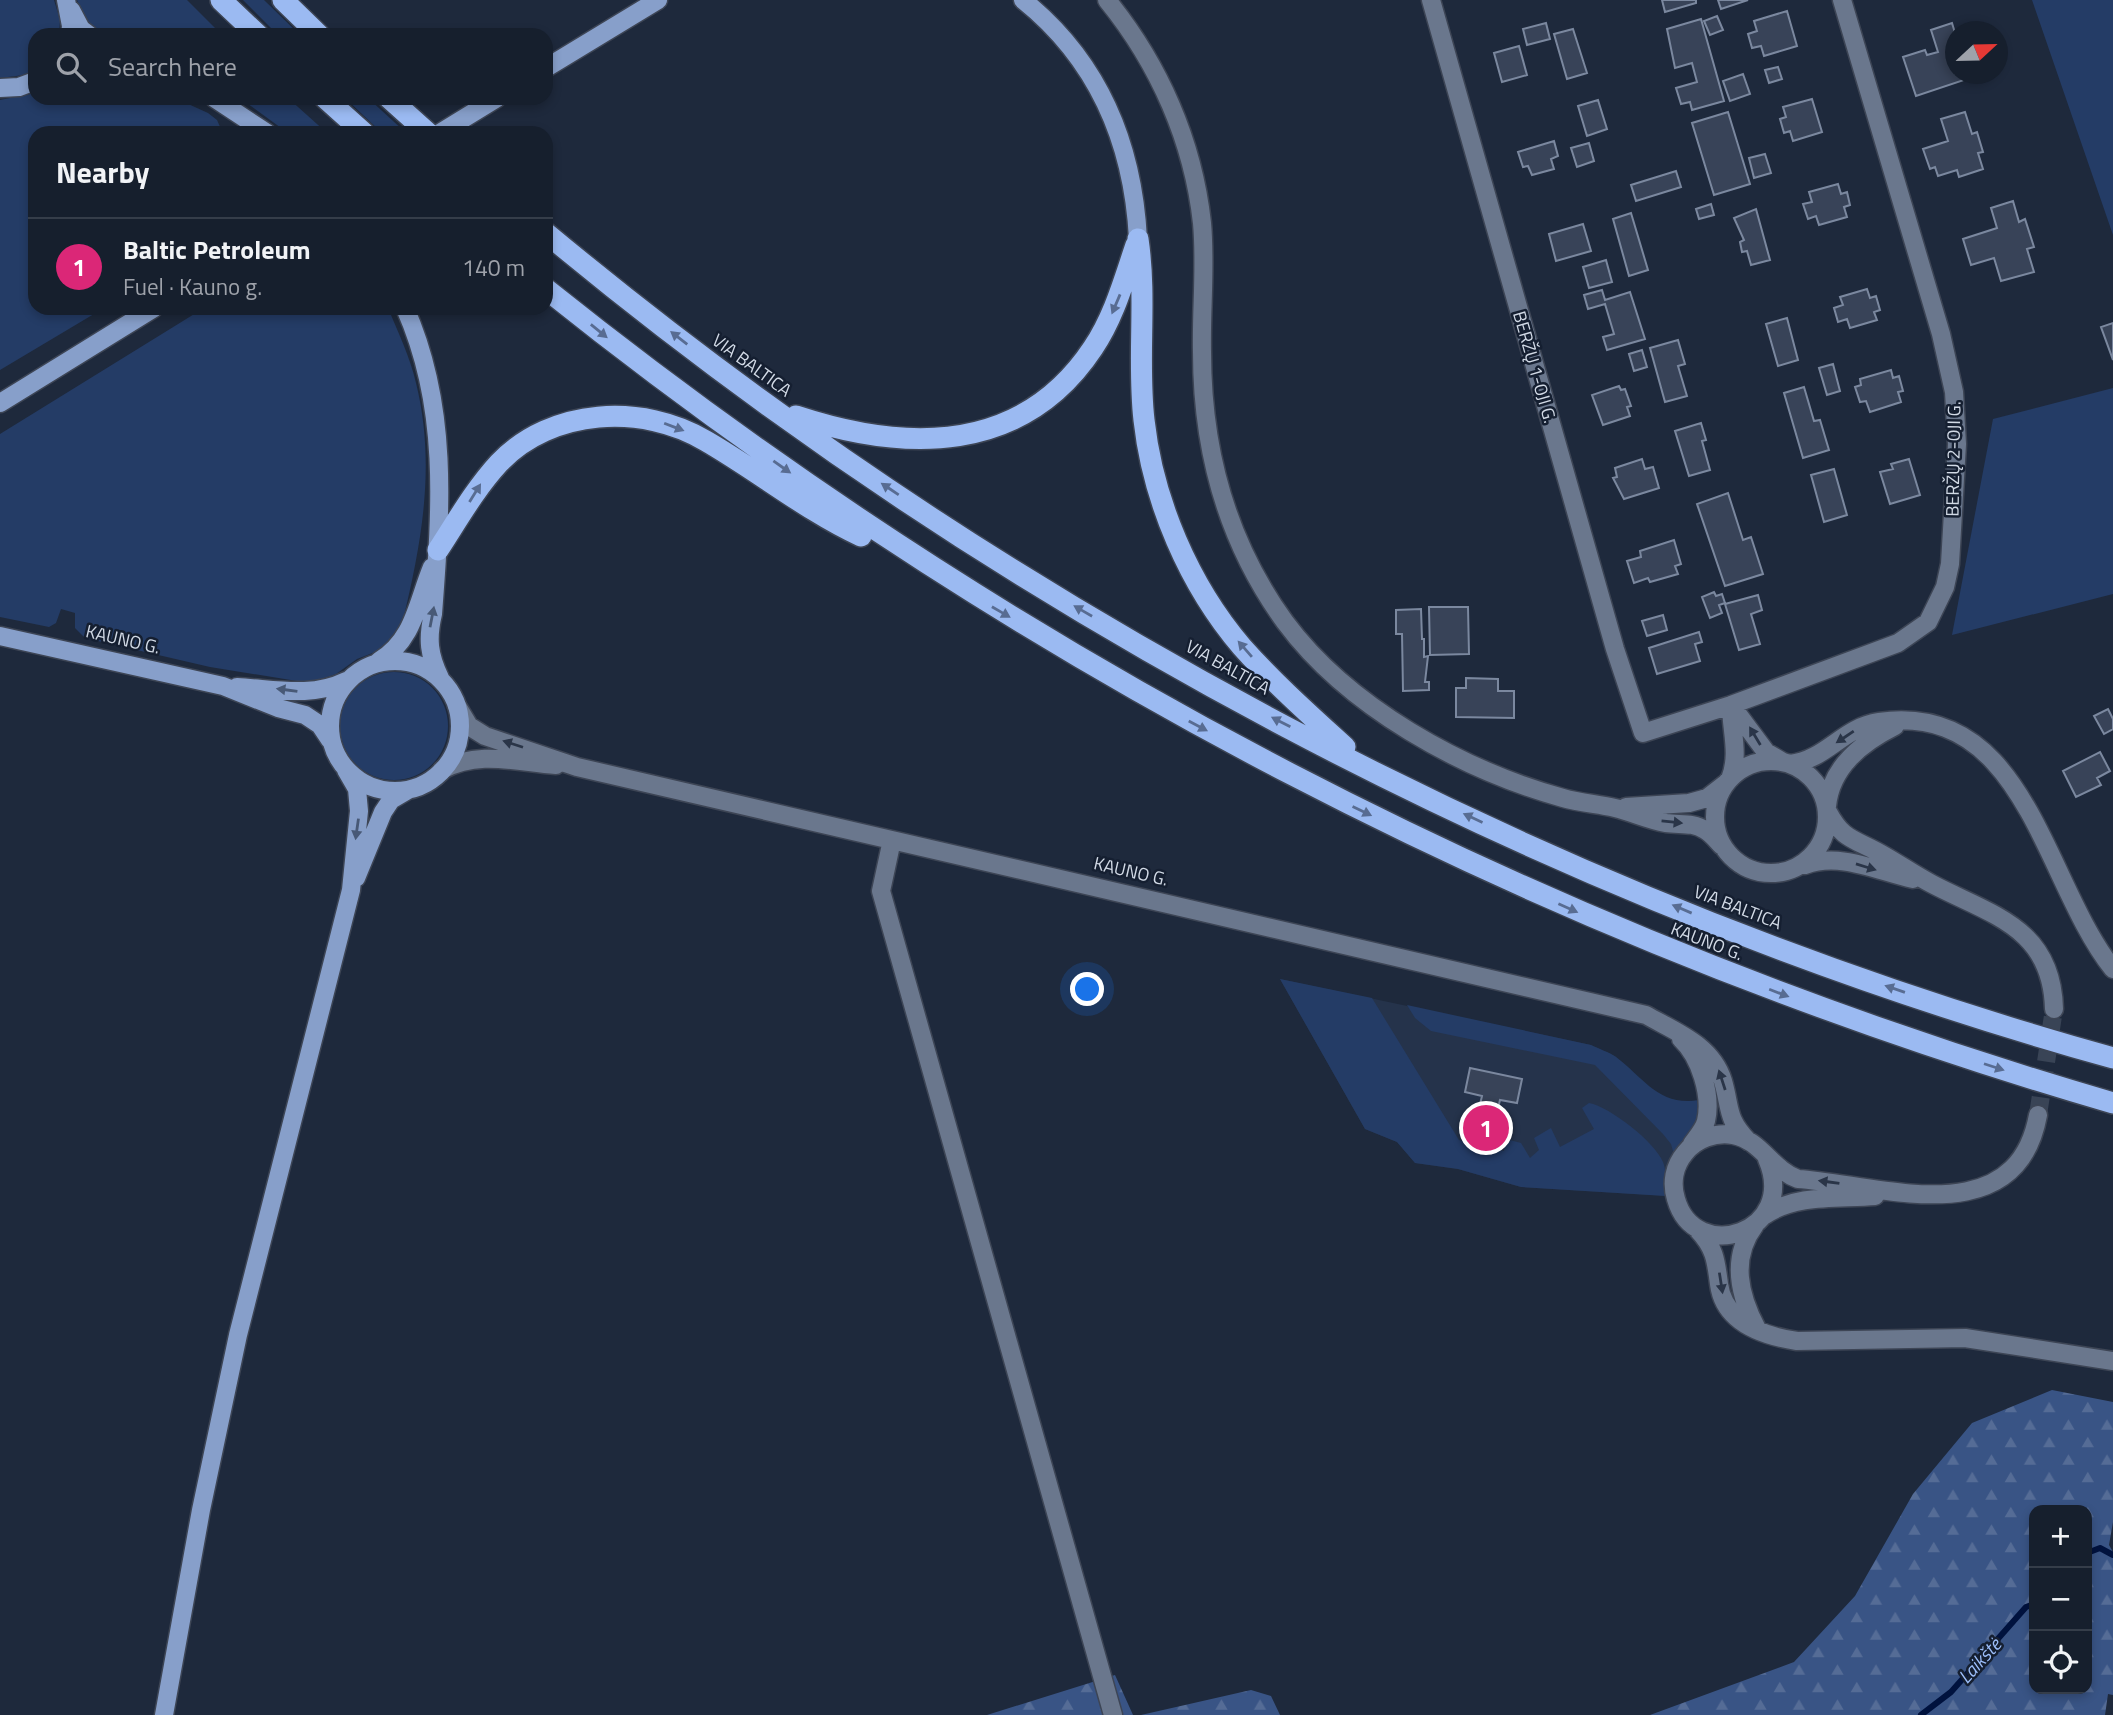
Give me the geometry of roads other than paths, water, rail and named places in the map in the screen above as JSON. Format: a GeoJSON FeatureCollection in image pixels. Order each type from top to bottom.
{"type":"FeatureCollection","features":[{"type":"Feature","properties":{"kind":"highway"},"geometry":{"type":"LineString","coordinates":[[221,0],[251,28]]}},
{"type":"Feature","properties":{"kind":"highway"},"geometry":{"type":"LineString","coordinates":[[284,0],[312,28]]}},
{"type":"Feature","properties":{"kind":"highway"},"geometry":{"type":"LineString","coordinates":[[333,105],[356,126]]}},
{"type":"Feature","properties":{"kind":"highway"},"geometry":{"type":"LineString","coordinates":[[397,105],[420,126]]}},
{"type":"Feature","properties":{"kind":"highway","name":"VIA BALTICA"},"geometry":{"type":"LineString","coordinates":[[553,238],[773,408],[949,528],[1157,655],[1363,765],[1497,829],[1701,917],[1959,1011],[2113,1058]]}},
{"type":"Feature","properties":{"kind":"highway"},"geometry":{"type":"LineString","coordinates":[[773,408],[828,426],[901,440],[955,438],[998,425],[1053,393],[1093,348],[1119,295],[1138,239]]}},
{"type":"Feature","properties":{"kind":"highway"},"geometry":{"type":"LineString","coordinates":[[1138,239],[1143,272],[1141,382],[1144,422],[1155,474],[1176,538],[1217,614],[1241,646],[1363,765]]}},
{"type":"Feature","properties":{"kind":"highway"},"geometry":{"type":"LineString","coordinates":[[553,294],[718,421],[944,575]]}},
{"type":"Feature","properties":{"kind":"highway"},"geometry":{"type":"LineString","coordinates":[[438,551],[481,483],[501,460],[526,442],[554,428],[582,419],[641,417],[669,424],[704,439],[856,534],[944,575]]}},
{"type":"Feature","properties":{"kind":"highway","name":"KAUNO G."},"geometry":{"type":"LineString","coordinates":[[944,575],[1181,717],[1301,781],[1458,858],[1668,950],[1887,1032],[2113,1103]]}},
{"type":"Feature","properties":{"kind":"main road"},"geometry":{"type":"LineString","coordinates":[[553,64],[658,0]]}},
{"type":"Feature","properties":{"kind":"main road"},"geometry":{"type":"LineString","coordinates":[[1023,0],[1062,36],[1083,61],[1112,113],[1130,170],[1138,239]]}},
{"type":"Feature","properties":{"kind":"main road"},"geometry":{"type":"LineString","coordinates":[[68,4],[70,28]]}},
{"type":"Feature","properties":{"kind":"main road"},"geometry":{"type":"LineString","coordinates":[[68,4],[80,28]]}},
{"type":"Feature","properties":{"kind":"main road"},"geometry":{"type":"LineString","coordinates":[[1,88],[28,82]]}},
{"type":"Feature","properties":{"kind":"main road"},"geometry":{"type":"LineString","coordinates":[[225,105],[256,126]]}},
{"type":"Feature","properties":{"kind":"main road"},"geometry":{"type":"LineString","coordinates":[[452,126],[487,105]]}},
{"type":"Feature","properties":{"kind":"main road"},"geometry":{"type":"LineString","coordinates":[[0,402],[143,315]]}},
{"type":"Feature","properties":{"kind":"main road"},"geometry":{"type":"LineString","coordinates":[[164,1715],[201,1510],[238,1335],[351,890],[383,812],[391,800],[427,782],[442,771],[458,740],[457,706],[431,658],[428,635],[433,614],[438,551],[441,487],[438,428],[422,354],[408,315]]}},
{"type":"Feature","properties":{"kind":"main road"},"geometry":{"type":"LineString","coordinates":[[0,392],[25,387]]}},
{"type":"Feature","properties":{"kind":"main road"},"geometry":{"type":"LineString","coordinates":[[0,410],[25,387]]}},
{"type":"Feature","properties":{"kind":"main road"},"geometry":{"type":"LineString","coordinates":[[351,890],[359,811],[357,789],[332,743],[330,720],[335,699],[348,680],[397,650],[407,636],[438,551]]}},
{"type":"Feature","properties":{"kind":"main road","name":"KAUNO G."},"geometry":{"type":"LineString","coordinates":[[5,635],[223,686],[305,693],[327,691],[348,680]]}},
{"type":"Feature","properties":{"kind":"main road"},"geometry":{"type":"LineString","coordinates":[[376,663],[412,663],[442,681]]}},
{"type":"Feature","properties":{"kind":"main road","name":"KAUNO G."},"geometry":{"type":"LineString","coordinates":[[223,686],[278,708],[305,715],[320,725],[332,743]]}},
{"type":"Feature","properties":{"kind":"main road"},"geometry":{"type":"LineString","coordinates":[[346,770],[375,788],[392,791],[409,789]]}},
{"type":"Feature","properties":{"kind":"street"},"geometry":{"type":"LineString","coordinates":[[1107,0],[1124,21],[1156,74],[1188,151],[1202,224],[1202,387],[1205,427],[1213,467],[1233,532],[1266,594],[1295,633],[1338,678],[1398,724],[1520,784],[1664,823],[1692,824],[1707,831],[1734,860],[1749,869],[1766,874],[1784,873],[1822,858],[1843,860],[1933,884]]}},
{"type":"Feature","properties":{"kind":"street","name":"BERŽŲ 1-OJI G."},"geometry":{"type":"LineString","coordinates":[[1431,0],[1608,624],[1643,733]]}},
{"type":"Feature","properties":{"kind":"street","name":"BERŽŲ 2-OJI G."},"geometry":{"type":"LineString","coordinates":[[1643,733],[1731,705],[1898,643],[1917,632],[1937,608],[1950,564],[1957,444],[1950,370],[1842,0]]}},
{"type":"Feature","properties":{"kind":"street"},"geometry":{"type":"LineString","coordinates":[[1722,846],[1716,831],[1715,814],[1718,798],[1736,762],[1730,733],[1731,705]]}},
{"type":"Feature","properties":{"kind":"street"},"geometry":{"type":"LineString","coordinates":[[1731,705],[1766,752],[1814,780],[1837,829],[1851,841],[1875,850],[1933,884],[1991,911],[2021,932],[2033,946],[2046,969],[2054,1009]]}},
{"type":"Feature","properties":{"kind":"street","name":"KAUNO G."},"geometry":{"type":"LineString","coordinates":[[457,706],[469,726],[485,736],[577,767],[1646,1015],[1696,1042],[1713,1060],[1723,1081],[1729,1117],[1748,1141]]}},
{"type":"Feature","properties":{"kind":"street"},"geometry":{"type":"LineString","coordinates":[[1615,808],[1689,803],[1706,798],[1754,763],[1807,762],[1860,727],[1880,722],[1904,722],[1951,729],[1973,740],[1992,757],[2022,800],[2077,913],[2113,969]]}},
{"type":"Feature","properties":{"kind":"street"},"geometry":{"type":"LineString","coordinates":[[1801,866],[1822,843],[1829,786],[1839,768],[1876,736],[1904,722]]}},
{"type":"Feature","properties":{"kind":"street","name":"KAUNO G."},"geometry":{"type":"LineString","coordinates":[[442,771],[460,760],[481,757],[577,767]]}},
{"type":"Feature","properties":{"kind":"street"},"geometry":{"type":"LineString","coordinates":[[892,840],[881,891],[1113,1715]]}},
{"type":"Feature","properties":{"kind":"street"},"geometry":{"type":"LineString","coordinates":[[1672,1029],[1692,1053],[1704,1085],[1706,1119],[1677,1165],[1674,1191],[1678,1205],[1710,1243],[1727,1309],[1741,1322],[1774,1337],[1797,1341],[1965,1338],[2113,1361]]}},
{"type":"Feature","properties":{"kind":"street"},"geometry":{"type":"LineString","coordinates":[[1696,1227],[1711,1234],[1727,1236],[1742,1232],[1779,1205],[1799,1200],[1953,1194],[1977,1189],[2000,1177],[2025,1150],[2036,1130],[2038,1115]]}},
{"type":"Feature","properties":{"kind":"street"},"geometry":{"type":"LineString","coordinates":[[1691,1146],[1704,1138],[1719,1135],[1748,1141],[1782,1173],[1798,1179],[1826,1181],[1896,1195]]}},
{"type":"Feature","properties":{"kind":"street"},"geometry":{"type":"LineString","coordinates":[[1757,1329],[1745,1307],[1739,1258],[1743,1241],[1760,1220],[1775,1188],[1767,1159]]}},
{"type":"Feature","properties":{"kind":"waterway","name":"Laikštė"},"geometry":{"type":"LineString","coordinates":[[2092,1551],[2100,1548],[2113,1555]]}},
{"type":"Feature","properties":{"kind":"waterway","name":"Laikštė"},"geometry":{"type":"LineString","coordinates":[[1921,1715],[1951,1692],[2029,1606]]}},
{"type":"Feature","properties":{"kind":"tunnel"},"geometry":{"type":"LineString","coordinates":[[2038,1115],[2054,1009]]}},
{"type":"Feature","properties":{"kind":"place","name":"Baltic Petroleum"},"geometry":{"type":"Point","coordinates":[1486,1128]}}]}
